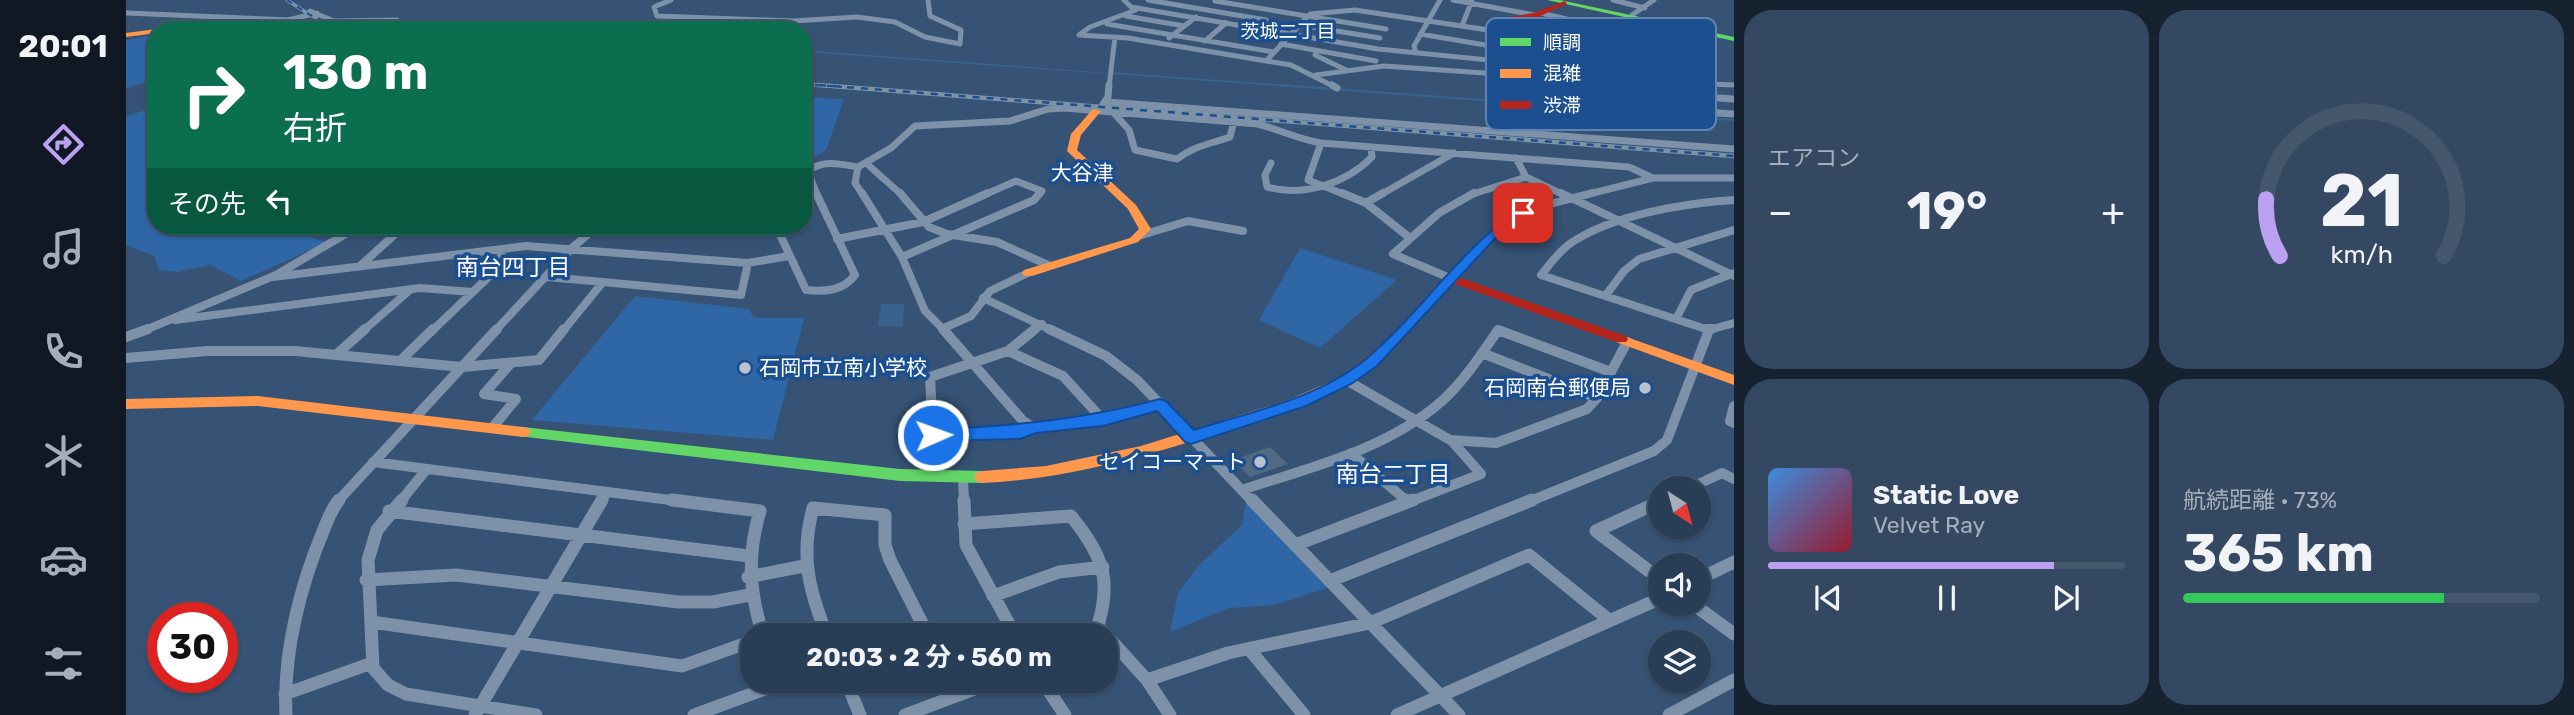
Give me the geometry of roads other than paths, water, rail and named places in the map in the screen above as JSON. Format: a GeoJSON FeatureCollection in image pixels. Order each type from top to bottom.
{"type":"FeatureCollection","features":[{"type":"Feature","properties":{"kind":"street"},"geometry":{"type":"LineString","coordinates":[[671,0],[654,7],[657,16],[793,21],[857,17],[895,22],[925,37],[960,44],[961,30],[930,16],[929,0]]}},
{"type":"Feature","properties":{"kind":"street"},"geometry":{"type":"LineString","coordinates":[[1124,0],[1136,10],[1078,34],[1115,37],[1291,65],[1337,88]]}},
{"type":"Feature","properties":{"kind":"street"},"geometry":{"type":"LineString","coordinates":[[1148,0],[1266,20]]}},
{"type":"Feature","properties":{"kind":"street"},"geometry":{"type":"LineString","coordinates":[[1416,53],[1414,46],[1440,0]]}},
{"type":"Feature","properties":{"kind":"street"},"geometry":{"type":"LineString","coordinates":[[1453,0],[1473,1],[1557,18]]}},
{"type":"Feature","properties":{"kind":"street"},"geometry":{"type":"LineString","coordinates":[[1550,0],[1645,18]]}},
{"type":"Feature","properties":{"kind":"street"},"geometry":{"type":"LineString","coordinates":[[1613,0],[1645,8]]}},
{"type":"Feature","properties":{"kind":"street"},"geometry":{"type":"LineString","coordinates":[[1632,15],[1654,0]]}},
{"type":"Feature","properties":{"kind":"street"},"geometry":{"type":"LineString","coordinates":[[1161,45],[1216,1],[1247,3],[1275,11],[1386,29]]}},
{"type":"Feature","properties":{"kind":"street"},"geometry":{"type":"LineString","coordinates":[[1462,26],[1473,1]]}},
{"type":"Feature","properties":{"kind":"street"},"geometry":{"type":"LineString","coordinates":[[1330,10],[1337,3]]}},
{"type":"Feature","properties":{"kind":"street"},"geometry":{"type":"LineString","coordinates":[[1517,18],[1538,14],[1567,3]]}},
{"type":"Feature","properties":{"kind":"street"},"geometry":{"type":"LineString","coordinates":[[1131,7],[1378,50],[1454,57],[1486,55]]}},
{"type":"Feature","properties":{"kind":"street"},"geometry":{"type":"LineString","coordinates":[[1266,61],[1307,16],[1330,10],[1362,10],[1486,30]]}},
{"type":"Feature","properties":{"kind":"street"},"geometry":{"type":"LineString","coordinates":[[1353,23],[1362,10]]}},
{"type":"Feature","properties":{"kind":"street"},"geometry":{"type":"LineString","coordinates":[[1239,46],[1275,11]]}},
{"type":"Feature","properties":{"kind":"street"},"geometry":{"type":"LineString","coordinates":[[286,21],[314,12],[334,21],[397,20]]}},
{"type":"Feature","properties":{"kind":"street"},"geometry":{"type":"LineString","coordinates":[[126,13],[290,20]]}},
{"type":"Feature","properties":{"kind":"street"},"geometry":{"type":"LineString","coordinates":[[1126,16],[1184,26]]}},
{"type":"Feature","properties":{"kind":"street"},"geometry":{"type":"LineString","coordinates":[[1376,61],[1380,38],[1395,16]]}},
{"type":"Feature","properties":{"kind":"street"},"geometry":{"type":"LineString","coordinates":[[1205,41],[1226,23]]}},
{"type":"Feature","properties":{"kind":"street"},"geometry":{"type":"LineString","coordinates":[[1106,24],[1274,52]]}},
{"type":"Feature","properties":{"kind":"street"},"geometry":{"type":"LineString","coordinates":[[1299,25],[1380,38]]}},
{"type":"Feature","properties":{"kind":"street"},"geometry":{"type":"LineString","coordinates":[[126,35],[147,32]]}},
{"type":"Feature","properties":{"kind":"street"},"geometry":{"type":"LineString","coordinates":[[1420,34],[1456,40],[1486,50]]}},
{"type":"Feature","properties":{"kind":"street"},"geometry":{"type":"LineString","coordinates":[[1716,35],[1734,39]]}},
{"type":"Feature","properties":{"kind":"street"},"geometry":{"type":"LineString","coordinates":[[1115,37],[1111,75],[1101,107],[1085,120],[1070,147],[1072,152],[1140,215],[1145,229],[1142,235]]}},
{"type":"Feature","properties":{"kind":"street"},"geometry":{"type":"LineString","coordinates":[[1454,57],[1452,48],[1456,40]]}},
{"type":"Feature","properties":{"kind":"street"},"geometry":{"type":"LineString","coordinates":[[1281,44],[1376,61],[1384,65]]}},
{"type":"Feature","properties":{"kind":"street"},"geometry":{"type":"LineString","coordinates":[[1317,51],[1315,55],[1346,71]]}},
{"type":"Feature","properties":{"kind":"street"},"geometry":{"type":"LineString","coordinates":[[1316,76],[1384,65],[1486,73]]}},
{"type":"Feature","properties":{"kind":"street"},"geometry":{"type":"LineString","coordinates":[[1716,84],[1734,85]]}},
{"type":"Feature","properties":{"kind":"street"},"geometry":{"type":"LineString","coordinates":[[1716,98],[1734,99]]}},
{"type":"Feature","properties":{"kind":"street"},"geometry":{"type":"LineString","coordinates":[[1101,107],[1113,112],[1271,126],[1295,139],[1321,143],[1629,167],[1653,178]]}},
{"type":"Feature","properties":{"kind":"street"},"geometry":{"type":"LineString","coordinates":[[1033,427],[1023,421],[974,361],[925,311],[902,257],[855,183],[862,165],[891,148],[915,126],[1010,121],[1056,108],[1101,107],[1734,149]]}},
{"type":"Feature","properties":{"kind":"street"},"geometry":{"type":"LineString","coordinates":[[1113,112],[1129,130],[1129,140],[1135,150],[1177,159],[1194,146],[1206,146],[1230,137],[1234,121]]}},
{"type":"Feature","properties":{"kind":"street"},"geometry":{"type":"LineString","coordinates":[[1716,113],[1734,114]]}},
{"type":"Feature","properties":{"kind":"street"},"geometry":{"type":"LineString","coordinates":[[1522,130],[1526,134]]}},
{"type":"Feature","properties":{"kind":"street"},"geometry":{"type":"LineString","coordinates":[[1321,143],[1308,180],[1366,203],[1410,238]]}},
{"type":"Feature","properties":{"kind":"street"},"geometry":{"type":"LineString","coordinates":[[1271,163],[1265,175],[1267,187],[1294,192],[1321,186],[1364,166],[1372,157],[1371,147]]}},
{"type":"Feature","properties":{"kind":"street"},"geometry":{"type":"LineString","coordinates":[[1366,203],[1455,153]]}},
{"type":"Feature","properties":{"kind":"street"},"geometry":{"type":"LineString","coordinates":[[1516,158],[1526,177],[1733,274]]}},
{"type":"Feature","properties":{"kind":"street"},"geometry":{"type":"LineString","coordinates":[[812,168],[833,162],[862,165],[913,205],[923,222],[936,231],[997,242],[1048,265]]}},
{"type":"Feature","properties":{"kind":"street"},"geometry":{"type":"LineString","coordinates":[[1526,177],[1479,188],[1458,198],[1393,254],[1396,258],[1450,278],[1734,380]]}},
{"type":"Feature","properties":{"kind":"street"},"geometry":{"type":"LineString","coordinates":[[126,404],[258,401],[887,474],[963,479],[1069,471],[1191,438],[1300,402],[1346,380],[1386,350],[1503,224],[1535,208],[1653,178],[1734,178]]}},
{"type":"Feature","properties":{"kind":"street"},"geometry":{"type":"LineString","coordinates":[[780,235],[806,290],[836,289],[853,279],[855,275],[836,239],[812,181]]}},
{"type":"Feature","properties":{"kind":"street"},"geometry":{"type":"LineString","coordinates":[[836,239],[923,222],[1016,181],[1042,191],[1034,200],[902,257]]}},
{"type":"Feature","properties":{"kind":"street"},"geometry":{"type":"LineString","coordinates":[[1734,200],[1691,204],[1622,223],[1576,240],[1541,275],[1709,330],[1734,323]]}},
{"type":"Feature","properties":{"kind":"street"},"geometry":{"type":"LineString","coordinates":[[944,328],[971,316],[990,290],[1048,265],[1111,248],[1188,221],[1243,231]]}},
{"type":"Feature","properties":{"kind":"street"},"geometry":{"type":"LineString","coordinates":[[1606,295],[1630,264],[1674,247],[1734,230]]}},
{"type":"Feature","properties":{"kind":"street"},"geometry":{"type":"LineString","coordinates":[[126,337],[175,320],[273,277],[344,235]]}},
{"type":"Feature","properties":{"kind":"street"},"geometry":{"type":"LineString","coordinates":[[359,266],[394,235]]}},
{"type":"Feature","properties":{"kind":"street"},"geometry":{"type":"LineString","coordinates":[[286,715],[285,694],[300,598],[317,543],[335,504],[573,247],[587,235]]}},
{"type":"Feature","properties":{"kind":"street"},"geometry":{"type":"LineString","coordinates":[[273,277],[526,246],[573,247],[748,263],[789,256]]}},
{"type":"Feature","properties":{"kind":"street"},"geometry":{"type":"LineString","coordinates":[[400,361],[499,267],[502,250]]}},
{"type":"Feature","properties":{"kind":"street"},"geometry":{"type":"LineString","coordinates":[[547,277],[741,295],[748,263]]}},
{"type":"Feature","properties":{"kind":"street"},"geometry":{"type":"LineString","coordinates":[[1676,319],[1691,290],[1733,274]]}},
{"type":"Feature","properties":{"kind":"street"},"geometry":{"type":"LineString","coordinates":[[126,358],[207,351],[295,351],[462,367],[540,360],[603,282]]}},
{"type":"Feature","properties":{"kind":"street"},"geometry":{"type":"LineString","coordinates":[[175,320],[411,289],[473,292]]}},
{"type":"Feature","properties":{"kind":"street"},"geometry":{"type":"LineString","coordinates":[[336,355],[411,289]]}},
{"type":"Feature","properties":{"kind":"street"},"geometry":{"type":"LineString","coordinates":[[983,298],[1106,356],[1137,380],[1295,545],[1332,579],[1370,623],[1459,715]]}},
{"type":"Feature","properties":{"kind":"street"},"geometry":{"type":"LineString","coordinates":[[1042,324],[1008,351],[929,377],[933,435],[1020,433],[1033,427],[1103,421],[1160,405]]}},
{"type":"Feature","properties":{"kind":"street"},"geometry":{"type":"LineString","coordinates":[[1242,490],[1351,453],[1415,420],[1440,402],[1498,330],[1611,372]]}},
{"type":"Feature","properties":{"kind":"street"},"geometry":{"type":"LineString","coordinates":[[1332,579],[1654,451],[1667,440],[1709,330]]}},
{"type":"Feature","properties":{"kind":"street"},"geometry":{"type":"LineString","coordinates":[[1450,440],[1496,443],[1587,409],[1598,398],[1627,342]]}},
{"type":"Feature","properties":{"kind":"street"},"geometry":{"type":"LineString","coordinates":[[1008,351],[1065,375],[1077,385],[1103,421]]}},
{"type":"Feature","properties":{"kind":"street"},"geometry":{"type":"LineString","coordinates":[[1482,353],[1598,398]]}},
{"type":"Feature","properties":{"kind":"street"},"geometry":{"type":"LineString","coordinates":[[493,428],[516,399],[484,394],[511,363]]}},
{"type":"Feature","properties":{"kind":"street"},"geometry":{"type":"LineString","coordinates":[[1295,545],[1481,474],[1450,440],[1346,380]]}},
{"type":"Feature","properties":{"kind":"street"},"geometry":{"type":"LineString","coordinates":[[1734,406],[1730,421],[1734,423]]}},
{"type":"Feature","properties":{"kind":"street"},"geometry":{"type":"LineString","coordinates":[[1351,453],[1408,502]]}},
{"type":"Feature","properties":{"kind":"street"},"geometry":{"type":"LineString","coordinates":[[373,462],[760,511],[749,556],[748,577],[750,595],[759,623]]}},
{"type":"Feature","properties":{"kind":"street"},"geometry":{"type":"LineString","coordinates":[[426,470],[389,511],[372,544],[366,580],[372,663],[388,685],[406,694],[477,710],[536,715]]}},
{"type":"Feature","properties":{"kind":"street"},"geometry":{"type":"LineString","coordinates":[[1712,478],[1722,473],[1734,479]]}},
{"type":"Feature","properties":{"kind":"street"},"geometry":{"type":"LineString","coordinates":[[963,479],[966,545],[1009,623]]}},
{"type":"Feature","properties":{"kind":"street"},"geometry":{"type":"LineString","coordinates":[[477,710],[606,493]]}},
{"type":"Feature","properties":{"kind":"street"},"geometry":{"type":"LineString","coordinates":[[822,623],[807,587],[804,566],[804,535],[813,508],[885,515],[885,545],[890,560],[922,623]]}},
{"type":"Feature","properties":{"kind":"street"},"geometry":{"type":"LineString","coordinates":[[1648,508],[1596,531],[1648,570]]}},
{"type":"Feature","properties":{"kind":"street"},"geometry":{"type":"LineString","coordinates":[[389,511],[580,537],[749,556]]}},
{"type":"Feature","properties":{"kind":"street"},"geometry":{"type":"LineString","coordinates":[[964,524],[1071,516],[1096,545],[1103,567],[1107,585],[1099,623]]}},
{"type":"Feature","properties":{"kind":"street"},"geometry":{"type":"LineString","coordinates":[[1147,680],[1249,649],[1370,623],[1529,555],[1609,620]]}},
{"type":"Feature","properties":{"kind":"street"},"geometry":{"type":"LineString","coordinates":[[1711,573],[1734,562]]}},
{"type":"Feature","properties":{"kind":"street"},"geometry":{"type":"LineString","coordinates":[[748,577],[804,566]]}},
{"type":"Feature","properties":{"kind":"street"},"geometry":{"type":"LineString","coordinates":[[993,596],[1059,572],[1103,567]]}},
{"type":"Feature","properties":{"kind":"street"},"geometry":{"type":"LineString","coordinates":[[366,580],[427,572],[672,603],[734,600],[750,595]]}},
{"type":"Feature","properties":{"kind":"street"},"geometry":{"type":"LineString","coordinates":[[1397,715],[1648,604]]}},
{"type":"Feature","properties":{"kind":"street"},"geometry":{"type":"LineString","coordinates":[[1709,616],[1734,634]]}},
{"type":"Feature","properties":{"kind":"street"},"geometry":{"type":"LineString","coordinates":[[371,622],[682,667],[740,645]]}},
{"type":"Feature","properties":{"kind":"street"},"geometry":{"type":"LineString","coordinates":[[1249,649],[1304,715]]}},
{"type":"Feature","properties":{"kind":"street"},"geometry":{"type":"LineString","coordinates":[[1118,652],[1147,680],[1170,715]]}},
{"type":"Feature","properties":{"kind":"street"},"geometry":{"type":"LineString","coordinates":[[285,694],[372,663]]}},
{"type":"Feature","properties":{"kind":"street"},"geometry":{"type":"LineString","coordinates":[[1669,715],[1734,680]]}},
{"type":"Feature","properties":{"kind":"street"},"geometry":{"type":"LineString","coordinates":[[694,715],[753,693]]}},
{"type":"Feature","properties":{"kind":"street"},"geometry":{"type":"LineString","coordinates":[[851,693],[860,715]]}},
{"type":"Feature","properties":{"kind":"street"},"geometry":{"type":"LineString","coordinates":[[905,715],[944,693]]}},
{"type":"Feature","properties":{"kind":"street"},"geometry":{"type":"LineString","coordinates":[[1050,693],[1065,715]]}},
{"type":"Feature","properties":{"kind":"waterway"},"geometry":{"type":"LineString","coordinates":[[1111,73],[1303,87]]}},
{"type":"Feature","properties":{"kind":"waterway"},"geometry":{"type":"LineString","coordinates":[[1279,85],[1486,100]]}},
{"type":"Feature","properties":{"kind":"waterway"},"geometry":{"type":"LineString","coordinates":[[1716,119],[1734,120]]}},
{"type":"Feature","properties":{"kind":"railway"},"geometry":{"type":"LineString","coordinates":[[287,0],[325,21]]}},
{"type":"Feature","properties":{"kind":"railway"},"geometry":{"type":"LineString","coordinates":[[812,85],[842,87]]}},
{"type":"Feature","properties":{"kind":"railway"},"geometry":{"type":"LineString","coordinates":[[819,85],[1734,156]]}},
{"type":"Feature","properties":{"kind":"place","name":"石岡市立南小学校"},"geometry":{"type":"Point","coordinates":[745,368]}},
{"type":"Feature","properties":{"kind":"place","name":"石岡南台郵便局"},"geometry":{"type":"Point","coordinates":[1645,388]}},
{"type":"Feature","properties":{"kind":"place","name":"セイコーマート"},"geometry":{"type":"Point","coordinates":[1260,462]}},
{"type":"Feature","properties":{"kind":"district","name":"茨城二丁目"},"geometry":{"type":"Point","coordinates":[1288,31]}},
{"type":"Feature","properties":{"kind":"district","name":"大谷津"},"geometry":{"type":"Point","coordinates":[1082,173]}},
{"type":"Feature","properties":{"kind":"district","name":"南台四丁目"},"geometry":{"type":"Point","coordinates":[513,267]}},
{"type":"Feature","properties":{"kind":"district","name":"南台二丁目"},"geometry":{"type":"Point","coordinates":[1393,474]}}]}
